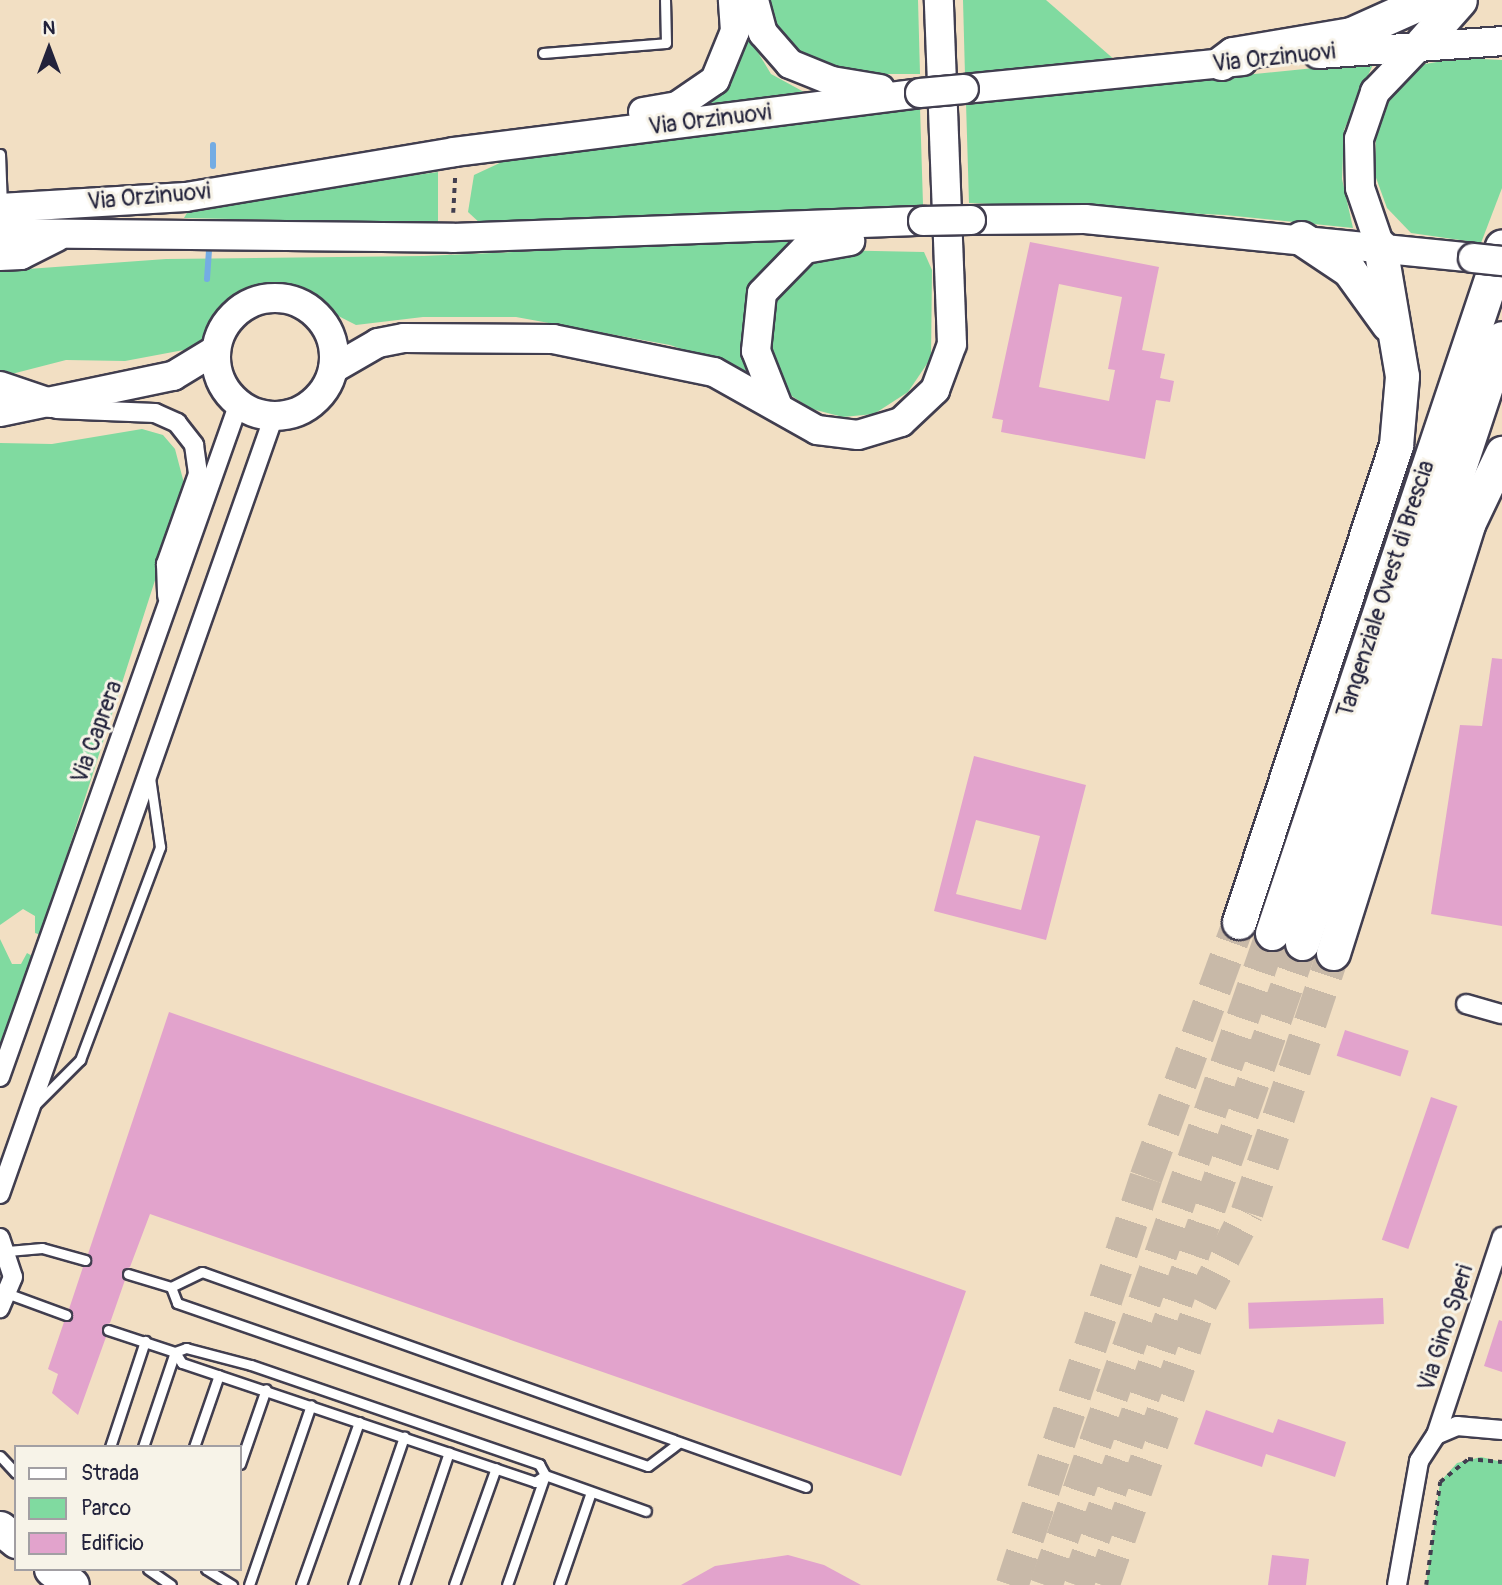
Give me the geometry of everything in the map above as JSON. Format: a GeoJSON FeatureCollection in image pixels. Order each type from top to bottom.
{"type":"FeatureCollection","features":[{"type":"Feature","properties":{"kind":"highway"},"geometry":{"type":"LineString","coordinates":[[1222,63],[1233,54],[1351,34],[1427,0]]}},
{"type":"Feature","properties":{"kind":"highway"},"geometry":{"type":"LineString","coordinates":[[1422,43],[1460,0]]}},
{"type":"Feature","properties":{"kind":"highway"},"geometry":{"type":"LineString","coordinates":[[1301,238],[1349,270],[1373,296],[1398,341]]}},
{"type":"Feature","properties":{"kind":"highway"},"geometry":{"type":"LineString","coordinates":[[1286,938],[1396,445],[1398,341],[1380,246]]}},
{"type":"Feature","properties":{"kind":"highway","name":"Tangenziale Ovest di Brescia"},"geometry":{"type":"LineString","coordinates":[[1329,810],[1487,252]]}},
{"type":"Feature","properties":{"kind":"highway","name":"Tangenziale Ovest di Brescia"},"geometry":{"type":"LineString","coordinates":[[1329,810],[1502,338]]}},
{"type":"Feature","properties":{"kind":"highway"},"geometry":{"type":"LineString","coordinates":[[1286,938],[1468,524],[1502,453]]}},
{"type":"Feature","properties":{"kind":"highway"},"geometry":{"type":"LineString","coordinates":[[1286,938],[1275,869],[1329,810]]}},
{"type":"Feature","properties":{"kind":"highway"},"geometry":{"type":"LineString","coordinates":[[1286,938],[1335,883],[1329,810]]}},
{"type":"Feature","properties":{"kind":"highway"},"geometry":{"type":"LineString","coordinates":[[0,1528],[14,1539]]}},
{"type":"Feature","properties":{"kind":"highway"},"geometry":{"type":"LineString","coordinates":[[54,1571],[72,1585]]}},
{"type":"Feature","properties":{"kind":"main road"},"geometry":{"type":"LineString","coordinates":[[547,141],[589,121],[677,106],[698,96],[724,64],[735,32],[733,0]]}},
{"type":"Feature","properties":{"kind":"main road"},"geometry":{"type":"LineString","coordinates":[[754,0],[763,33],[790,64],[831,81],[917,94]]}},
{"type":"Feature","properties":{"kind":"main road"},"geometry":{"type":"LineString","coordinates":[[0,412],[41,406],[173,376],[216,349],[229,319],[272,298],[304,305],[327,329],[377,343],[466,334],[553,339],[714,372],[778,405],[817,430],[880,431],[921,406],[945,371],[952,271],[939,0]]}},
{"type":"Feature","properties":{"kind":"main road","name":"Via Orzinuovi"},"geometry":{"type":"LineString","coordinates":[[1,216],[186,197],[454,152],[917,94],[1422,43],[1502,41]]}},
{"type":"Feature","properties":{"kind":"main road"},"geometry":{"type":"LineString","coordinates":[[1380,246],[1360,188],[1359,139],[1375,92],[1422,43]]}},
{"type":"Feature","properties":{"kind":"main road","name":"Via Orzinuovi"},"geometry":{"type":"LineString","coordinates":[[1,216],[62,235],[453,238],[923,221],[1085,219],[1380,246],[1487,252],[1502,261]]}},
{"type":"Feature","properties":{"kind":"main road"},"geometry":{"type":"LineString","coordinates":[[778,405],[761,372],[754,330],[755,310],[774,275],[815,245],[877,239],[923,221]]}},
{"type":"Feature","properties":{"kind":"main road"},"geometry":{"type":"LineString","coordinates":[[0,246],[62,235]]}},
{"type":"Feature","properties":{"kind":"main road"},"geometry":{"type":"LineString","coordinates":[[0,256],[21,255],[62,235]]}},
{"type":"Feature","properties":{"kind":"main road"},"geometry":{"type":"LineString","coordinates":[[327,329],[333,369]]}},
{"type":"Feature","properties":{"kind":"main road"},"geometry":{"type":"LineString","coordinates":[[173,376],[232,395],[274,416],[316,399],[333,369],[377,343]]}},
{"type":"Feature","properties":{"kind":"main road"},"geometry":{"type":"LineString","coordinates":[[216,349],[232,395]]}},
{"type":"Feature","properties":{"kind":"main road"},"geometry":{"type":"LineString","coordinates":[[0,386],[41,406]]}},
{"type":"Feature","properties":{"kind":"street","name":"Via Caprera"},"geometry":{"type":"LineString","coordinates":[[0,1077],[167,609],[232,395]]}},
{"type":"Feature","properties":{"kind":"street"},"geometry":{"type":"LineString","coordinates":[[41,406],[155,413],[187,433],[198,474],[166,564],[167,609]]}},
{"type":"Feature","properties":{"kind":"street"},"geometry":{"type":"LineString","coordinates":[[0,1194],[34,1107],[274,416]]}},
{"type":"Feature","properties":{"kind":"street"},"geometry":{"type":"LineString","coordinates":[[1466,1004],[1502,1014]]}},
{"type":"Feature","properties":{"kind":"street","name":"Via Gino Speri"},"geometry":{"type":"LineString","coordinates":[[1396,1585],[1408,1492],[1436,1435],[1502,1237]]}},
{"type":"Feature","properties":{"kind":"street"},"geometry":{"type":"LineString","coordinates":[[4,1244],[4,1301]]}},
{"type":"Feature","properties":{"kind":"street"},"geometry":{"type":"LineString","coordinates":[[1436,1435],[1457,1426],[1502,1430]]}},
{"type":"Feature","properties":{"kind":"lane"},"geometry":{"type":"LineString","coordinates":[[543,54],[666,43],[665,0]]}},
{"type":"Feature","properties":{"kind":"lane"},"geometry":{"type":"LineString","coordinates":[[0,154],[1,216]]}},
{"type":"Feature","properties":{"kind":"lane"},"geometry":{"type":"LineString","coordinates":[[34,1107],[80,1059],[160,847],[150,772]]}},
{"type":"Feature","properties":{"kind":"lane"},"geometry":{"type":"LineString","coordinates":[[4,1244],[42,1248],[85,1260]]}},
{"type":"Feature","properties":{"kind":"lane"},"geometry":{"type":"LineString","coordinates":[[128,1274],[171,1287],[202,1272],[658,1429],[679,1443],[806,1487]]}},
{"type":"Feature","properties":{"kind":"lane"},"geometry":{"type":"LineString","coordinates":[[171,1287],[177,1303],[648,1466],[679,1443]]}},
{"type":"Feature","properties":{"kind":"lane"},"geometry":{"type":"LineString","coordinates":[[4,1301],[66,1315]]}},
{"type":"Feature","properties":{"kind":"lane"},"geometry":{"type":"LineString","coordinates":[[108,1330],[175,1352],[182,1363],[535,1482],[545,1475]]}},
{"type":"Feature","properties":{"kind":"lane"},"geometry":{"type":"LineString","coordinates":[[111,1445],[145,1341]]}},
{"type":"Feature","properties":{"kind":"lane"},"geometry":{"type":"LineString","coordinates":[[175,1352],[186,1348],[251,1365],[539,1464],[545,1475],[646,1511]]}},
{"type":"Feature","properties":{"kind":"lane"},"geometry":{"type":"LineString","coordinates":[[144,1445],[175,1352]]}},
{"type":"Feature","properties":{"kind":"lane"},"geometry":{"type":"LineString","coordinates":[[195,1445],[219,1375]]}},
{"type":"Feature","properties":{"kind":"lane"},"geometry":{"type":"LineString","coordinates":[[242,1458],[266,1390]]}},
{"type":"Feature","properties":{"kind":"lane"},"geometry":{"type":"LineString","coordinates":[[249,1585],[311,1405]]}},
{"type":"Feature","properties":{"kind":"lane"},"geometry":{"type":"LineString","coordinates":[[301,1585],[359,1422]]}},
{"type":"Feature","properties":{"kind":"lane"},"geometry":{"type":"LineString","coordinates":[[353,1585],[404,1437]]}},
{"type":"Feature","properties":{"kind":"lane"},"geometry":{"type":"LineString","coordinates":[[404,1585],[449,1452]]}},
{"type":"Feature","properties":{"kind":"lane"},"geometry":{"type":"LineString","coordinates":[[0,1456],[14,1471]]}},
{"type":"Feature","properties":{"kind":"lane"},"geometry":{"type":"LineString","coordinates":[[454,1585],[496,1468]]}},
{"type":"Feature","properties":{"kind":"lane"},"geometry":{"type":"LineString","coordinates":[[507,1585],[545,1475]]}},
{"type":"Feature","properties":{"kind":"lane"},"geometry":{"type":"LineString","coordinates":[[559,1585],[591,1492]]}},
{"type":"Feature","properties":{"kind":"lane"},"geometry":{"type":"LineString","coordinates":[[151,1571],[171,1585]]}},
{"type":"Feature","properties":{"kind":"lane"},"geometry":{"type":"LineString","coordinates":[[209,1571],[232,1585]]}},
{"type":"Feature","properties":{"kind":"path"},"geometry":{"type":"LineString","coordinates":[[453,238],[454,152]]}},
{"type":"Feature","properties":{"kind":"path"},"geometry":{"type":"LineString","coordinates":[[1426,1585],[1440,1482],[1468,1459],[1502,1462]]}},
{"type":"Feature","properties":{"kind":"green space"},"geometry":{"type":"Polygon","coordinates":[[[765,0],[918,0],[920,74],[827,74],[778,41],[765,0]]]}},
{"type":"Feature","properties":{"kind":"green space"},"geometry":{"type":"Polygon","coordinates":[[[963,0],[1046,0],[1116,61],[965,75],[963,0]]]}},
{"type":"Feature","properties":{"kind":"green space"},"geometry":{"type":"Polygon","coordinates":[[[742,26],[771,74],[804,92],[706,105],[735,70],[742,26]]]}},
{"type":"Feature","properties":{"kind":"green space"},"geometry":{"type":"Polygon","coordinates":[[[1461,58],[1502,60],[1502,188],[1481,243],[1411,233],[1387,208],[1375,175],[1376,130],[1393,91],[1425,64],[1461,58]]]}},
{"type":"Feature","properties":{"kind":"green space"},"geometry":{"type":"Polygon","coordinates":[[[1374,62],[1344,130],[1342,179],[1353,228],[1225,215],[969,203],[966,103],[1374,62]]]}},
{"type":"Feature","properties":{"kind":"green space"},"geometry":{"type":"Polygon","coordinates":[[[920,107],[923,205],[541,225],[482,225],[468,212],[474,175],[504,161],[920,107]]]}},
{"type":"Feature","properties":{"kind":"green space"},"geometry":{"type":"Polygon","coordinates":[[[438,172],[438,223],[184,218],[191,206],[438,172]]]}},
{"type":"Feature","properties":{"kind":"green space"},"geometry":{"type":"Polygon","coordinates":[[[805,239],[778,255],[753,292],[743,335],[751,373],[670,345],[516,317],[423,317],[356,325],[301,297],[264,289],[230,302],[201,343],[189,349],[125,361],[66,360],[0,377],[0,271],[166,259],[424,256],[805,239]]]}},
{"type":"Feature","properties":{"kind":"green space"},"geometry":{"type":"Polygon","coordinates":[[[826,250],[924,252],[932,270],[931,358],[908,392],[874,414],[843,417],[812,409],[787,393],[767,362],[773,292],[826,250]]]}},
{"type":"Feature","properties":{"kind":"green space"},"geometry":{"type":"Polygon","coordinates":[[[142,429],[163,435],[175,449],[185,487],[41,935],[35,933],[35,916],[23,909],[0,925],[0,443],[52,444],[142,429]]]}},
{"type":"Feature","properties":{"kind":"green space"},"geometry":{"type":"Polygon","coordinates":[[[0,939],[12,964],[21,964],[27,953],[34,957],[0,1048],[0,939]]]}},
{"type":"Feature","properties":{"kind":"green space"},"geometry":{"type":"Polygon","coordinates":[[[1481,1457],[1502,1462],[1502,1585],[1426,1585],[1440,1482],[1457,1463],[1481,1457]]]}},
{"type":"Feature","properties":{"kind":"building"},"geometry":{"type":"Polygon","coordinates":[[[1030,242],[1159,267],[1142,350],[1165,354],[1160,378],[1174,381],[1170,402],[1156,400],[1145,459],[1001,432],[1003,420],[992,418],[1030,242]],[[1059,284],[1039,387],[1109,401],[1115,370],[1108,369],[1122,297],[1059,284]]]}},
{"type":"Feature","properties":{"kind":"building"},"geometry":{"type":"Polygon","coordinates":[[[1492,658],[1502,659],[1502,926],[1431,914],[1460,725],[1482,726],[1492,658]]]}},
{"type":"Feature","properties":{"kind":"building"},"geometry":{"type":"Polygon","coordinates":[[[974,756],[1086,785],[1046,940],[934,911],[974,756]],[[976,820],[956,894],[1021,910],[1040,836],[976,820]]]}},
{"type":"Feature","properties":{"kind":"building"},"geometry":{"type":"Polygon","coordinates":[[[169,1012],[966,1291],[901,1476],[150,1214],[130,1267],[122,1271],[125,1280],[110,1323],[102,1327],[106,1337],[78,1415],[52,1393],[58,1374],[48,1369],[64,1322],[73,1317],[69,1309],[83,1267],[91,1263],[88,1254],[169,1012]]]}},
{"type":"Feature","properties":{"kind":"building"},"geometry":{"type":"Polygon","coordinates":[[[1345,1030],[1409,1051],[1400,1076],[1337,1056],[1345,1030]]]}},
{"type":"Feature","properties":{"kind":"building"},"geometry":{"type":"Polygon","coordinates":[[[1431,1097],[1457,1106],[1408,1249],[1382,1240],[1431,1097]]]}},
{"type":"Feature","properties":{"kind":"building"},"geometry":{"type":"Polygon","coordinates":[[[1383,1298],[1384,1324],[1249,1329],[1248,1303],[1383,1298]]]}},
{"type":"Feature","properties":{"kind":"building"},"geometry":{"type":"Polygon","coordinates":[[[1499,1320],[1502,1321],[1502,1372],[1484,1366],[1499,1320]]]}},
{"type":"Feature","properties":{"kind":"building"},"geometry":{"type":"Polygon","coordinates":[[[1206,1410],[1273,1433],[1278,1419],[1346,1442],[1335,1477],[1266,1454],[1262,1467],[1194,1444],[1206,1410]]]}},
{"type":"Feature","properties":{"kind":"building"},"geometry":{"type":"Polygon","coordinates":[[[788,1555],[824,1565],[861,1585],[681,1585],[715,1566],[788,1555]]]}},
{"type":"Feature","properties":{"kind":"building"},"geometry":{"type":"Polygon","coordinates":[[[1272,1555],[1309,1559],[1306,1585],[1268,1585],[1272,1555]]]}},
{"type":"Feature","properties":{"kind":"waterway"},"geometry":{"type":"LineString","coordinates":[[213,145],[213,166]]}},
{"type":"Feature","properties":{"kind":"waterway"},"geometry":{"type":"LineString","coordinates":[[207,279],[209,251]]}},
{"type":"Feature","properties":{"kind":"tunnel"},"geometry":{"type":"LineString","coordinates":[[1012,1585],[1146,1177],[1239,922]]}},
{"type":"Feature","properties":{"kind":"tunnel"},"geometry":{"type":"LineString","coordinates":[[1046,1585],[1272,933]]}},
{"type":"Feature","properties":{"kind":"tunnel"},"geometry":{"type":"LineString","coordinates":[[1077,1585],[1302,943]]}},
{"type":"Feature","properties":{"kind":"tunnel"},"geometry":{"type":"LineString","coordinates":[[1103,1585],[1201,1302],[1247,1212],[1333,953]]}}]}
